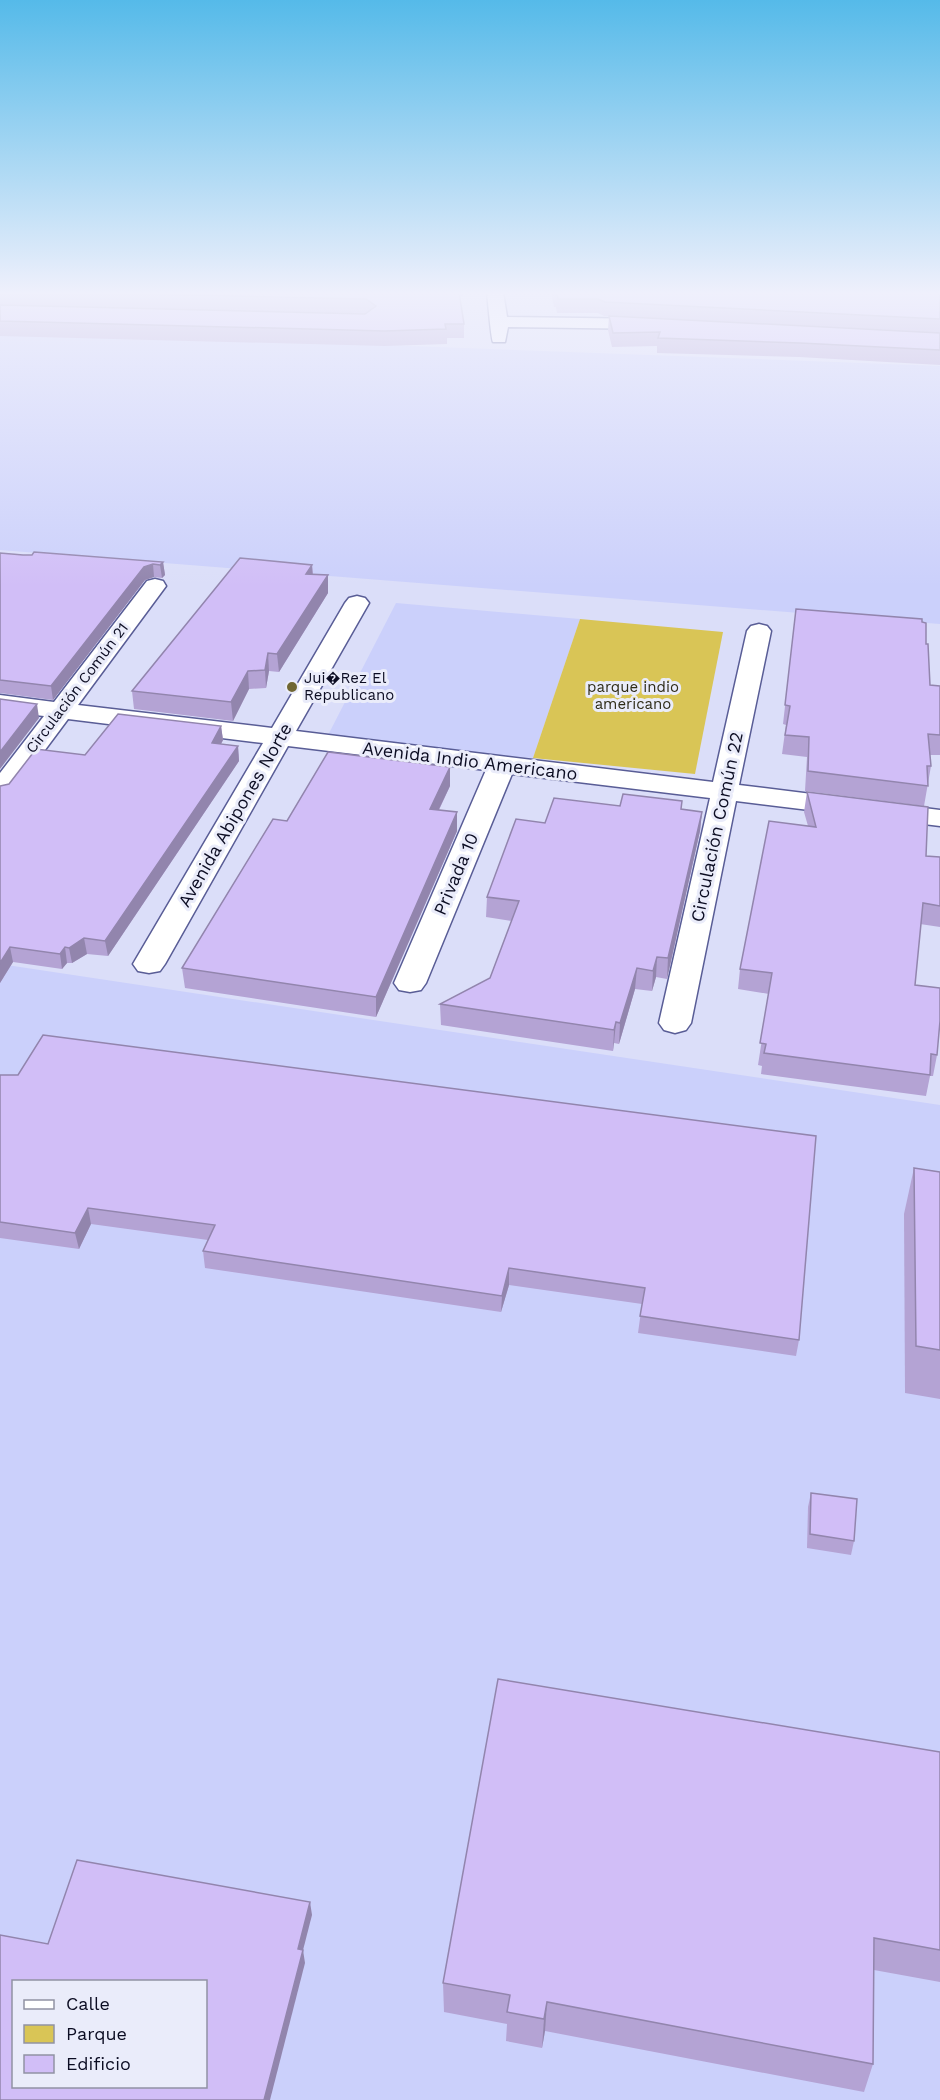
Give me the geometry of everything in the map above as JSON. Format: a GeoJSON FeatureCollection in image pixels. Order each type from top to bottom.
{"type":"FeatureCollection","features":[{"type":"Feature","properties":{"kind":"street","name":"Circulación Común 21"},"geometry":{"type":"LineString","coordinates":[[0,791],[155,585]]}},
{"type":"Feature","properties":{"kind":"street","name":"Avenida Abipones Norte"},"geometry":{"type":"LineString","coordinates":[[149,964],[357,603]]}},
{"type":"Feature","properties":{"kind":"street","name":"Circulación Común 22"},"geometry":{"type":"LineString","coordinates":[[675,1023],[759,631]]}},
{"type":"Feature","properties":{"kind":"street","name":"Avenida Indio Americano"},"geometry":{"type":"LineString","coordinates":[[0,703],[940,818]]}},
{"type":"Feature","properties":{"kind":"street","name":"Privada 10"},"geometry":{"type":"LineString","coordinates":[[410,983],[502,765]]}},
{"type":"Feature","properties":{"kind":"shaded area"},"geometry":{"type":"Polygon","coordinates":[[[0,390],[940,390],[940,624],[0,550],[0,390]]]}},
{"type":"Feature","properties":{"kind":"shaded area"},"geometry":{"type":"Polygon","coordinates":[[[396,603],[580,619],[533,758],[326,739],[396,603]]]}},
{"type":"Feature","properties":{"kind":"shaded area"},"geometry":{"type":"Polygon","coordinates":[[[0,964],[940,1105],[940,2100],[0,2100],[0,964]]]}},
{"type":"Feature","properties":{"kind":"green space","name":"parque indio americano"},"geometry":{"type":"Polygon","coordinates":[[[580,619],[723,632],[695,774],[533,758],[580,619]]]}},
{"type":"Feature","properties":{"kind":"building"},"geometry":{"type":"Polygon","coordinates":[[[34,552],[163,562],[160,565],[153,564],[144,567],[51,686],[0,680],[0,553],[32,555],[34,552]]]}},
{"type":"Feature","properties":{"kind":"building"},"geometry":{"type":"Polygon","coordinates":[[[240,558],[312,565],[306,574],[328,575],[277,654],[268,653],[265,670],[248,671],[231,702],[132,691],[240,558]]]}},
{"type":"Feature","properties":{"kind":"building"},"geometry":{"type":"Polygon","coordinates":[[[796,609],[922,619],[922,622],[926,623],[930,685],[940,686],[940,735],[928,734],[931,766],[927,766],[928,786],[808,771],[809,737],[785,735],[790,706],[785,705],[796,609]]]}},
{"type":"Feature","properties":{"kind":"building"},"geometry":{"type":"Polygon","coordinates":[[[0,699],[37,704],[0,752],[0,699]]]}},
{"type":"Feature","properties":{"kind":"building"},"geometry":{"type":"Polygon","coordinates":[[[118,714],[221,726],[212,743],[238,746],[105,941],[84,938],[69,948],[65,947],[60,954],[10,947],[0,963],[0,786],[9,784],[36,749],[85,755],[118,714]]]}},
{"type":"Feature","properties":{"kind":"building"},"geometry":{"type":"Polygon","coordinates":[[[328,752],[450,767],[430,809],[457,812],[376,997],[182,968],[273,819],[287,821],[328,752]]]}},
{"type":"Feature","properties":{"kind":"building"},"geometry":{"type":"Polygon","coordinates":[[[807,792],[928,807],[926,856],[940,857],[940,906],[923,903],[915,985],[940,988],[937,1055],[931,1054],[930,1075],[764,1053],[766,1044],[760,1043],[772,973],[740,969],[769,821],[816,827],[807,792]]]}},
{"type":"Feature","properties":{"kind":"building"},"geometry":{"type":"Polygon","coordinates":[[[623,794],[682,801],[681,809],[702,812],[668,958],[657,957],[653,971],[637,968],[620,1023],[616,1022],[614,1030],[440,1004],[490,978],[519,901],[487,897],[516,819],[545,823],[554,798],[620,806],[623,794]]]}},
{"type":"Feature","properties":{"kind":"building"},"geometry":{"type":"Polygon","coordinates":[[[43,1035],[816,1136],[799,1340],[640,1316],[645,1288],[509,1268],[502,1296],[203,1251],[215,1225],[88,1208],[75,1233],[0,1222],[0,1075],[18,1075],[43,1035]]]}},
{"type":"Feature","properties":{"kind":"building"},"geometry":{"type":"Polygon","coordinates":[[[914,1168],[940,1172],[940,1350],[916,1346],[914,1168]]]}},
{"type":"Feature","properties":{"kind":"building"},"geometry":{"type":"Polygon","coordinates":[[[811,1493],[857,1499],[854,1541],[810,1534],[811,1493]]]}},
{"type":"Feature","properties":{"kind":"building"},"geometry":{"type":"Polygon","coordinates":[[[498,1679],[940,1752],[940,1950],[874,1938],[873,2064],[547,2002],[544,2019],[507,2012],[510,1995],[443,1983],[498,1679]]]}},
{"type":"Feature","properties":{"kind":"building"},"geometry":{"type":"Polygon","coordinates":[[[77,1860],[310,1902],[298,1949],[303,1950],[264,2100],[0,2100],[0,1935],[48,1944],[77,1860]]]}},
{"type":"Feature","properties":{"kind":"place","name":"Jui�Rez El Republicano"},"geometry":{"type":"Point","coordinates":[292,687]}}]}
